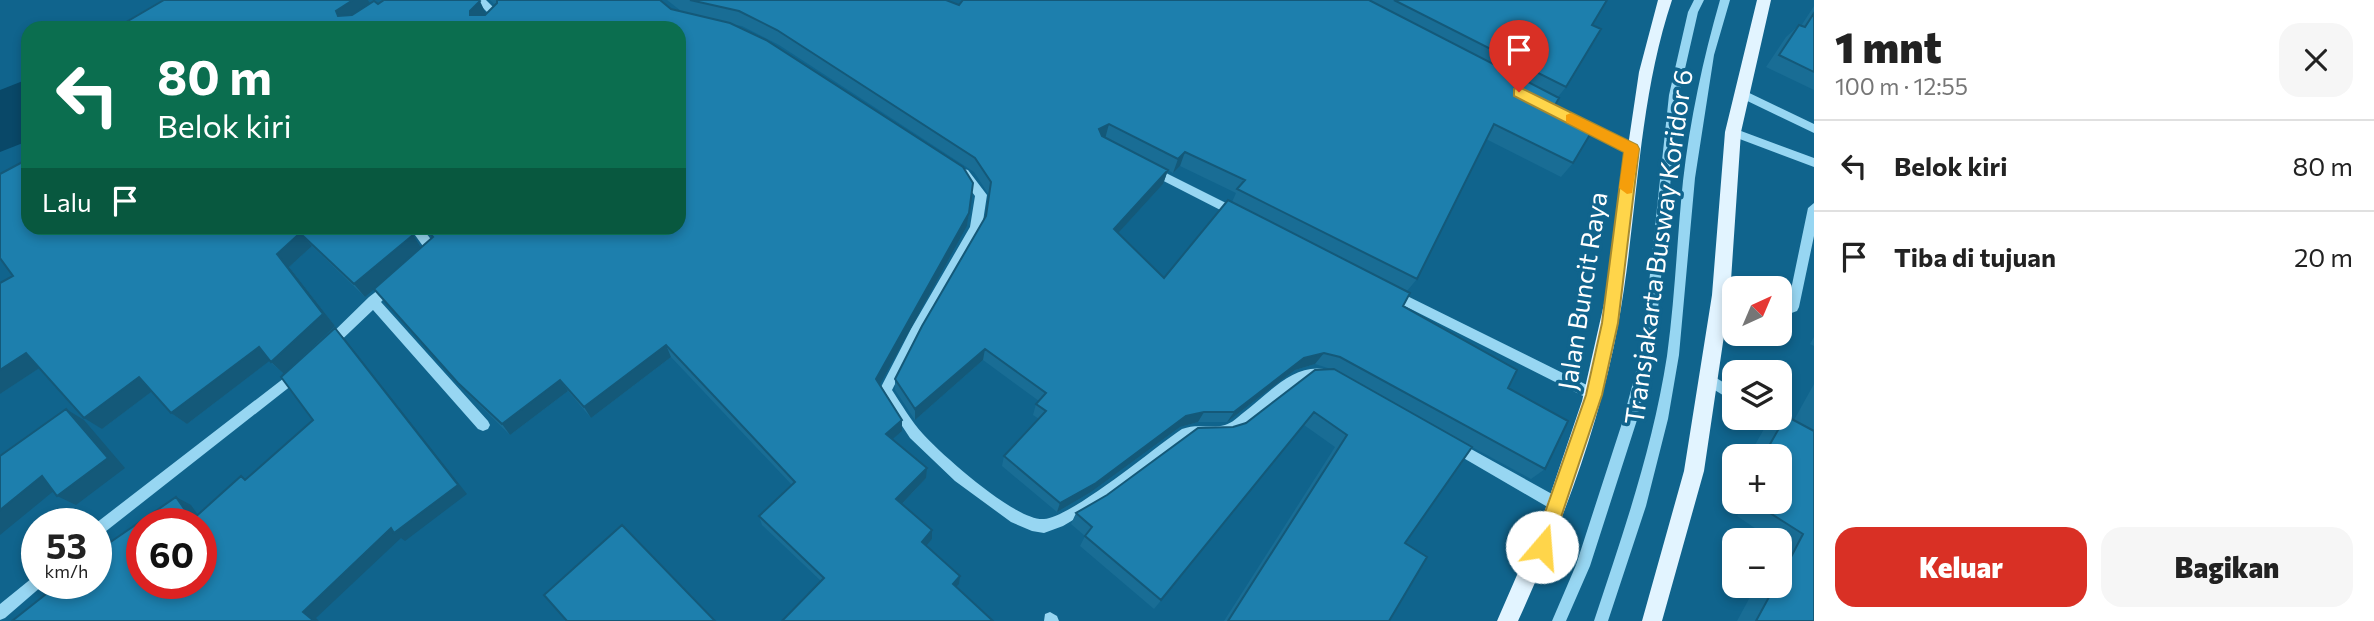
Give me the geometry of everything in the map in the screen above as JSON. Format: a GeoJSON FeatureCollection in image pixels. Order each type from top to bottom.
{"type":"FeatureCollection","features":[{"type":"Feature","properties":{"kind":"main road","name":"Jalan Buncit Raya"},"geometry":{"type":"LineString","coordinates":[[1507,621],[1542,547],[1594,395],[1610,323],[1632,149],[1656,23],[1665,0]]}},
{"type":"Feature","properties":{"kind":"main road"},"geometry":{"type":"LineString","coordinates":[[1729,276],[1733,131],[1764,0]]}},
{"type":"Feature","properties":{"kind":"main road"},"geometry":{"type":"LineString","coordinates":[[1652,621],[1694,471],[1722,325]]}},
{"type":"Feature","properties":{"kind":"street"},"geometry":{"type":"LineString","coordinates":[[480,0],[497,16],[492,21]]}},
{"type":"Feature","properties":{"kind":"street","name":"Transjakarta Busway Koridor 6"},"geometry":{"type":"LineString","coordinates":[[1559,621],[1583,566],[1630,420],[1648,349],[1674,95],[1693,12],[1699,0]]}},
{"type":"Feature","properties":{"kind":"street","name":"Transjakarta Busway Koridor 6"},"geometry":{"type":"LineString","coordinates":[[1601,621],[1639,506],[1661,419],[1673,355],[1689,178],[1709,55],[1725,0]]}},
{"type":"Feature","properties":{"kind":"street"},"geometry":{"type":"LineString","coordinates":[[1741,93],[1814,129]]}},
{"type":"Feature","properties":{"kind":"street"},"geometry":{"type":"LineString","coordinates":[[1571,118],[1632,149]]}},
{"type":"Feature","properties":{"kind":"street"},"geometry":{"type":"LineString","coordinates":[[1733,131],[1814,163]]}},
{"type":"Feature","properties":{"kind":"street"},"geometry":{"type":"LineString","coordinates":[[1141,164],[1251,221]]}},
{"type":"Feature","properties":{"kind":"street"},"geometry":{"type":"LineString","coordinates":[[957,168],[968,176],[981,195],[976,228],[885,391],[919,439],[1001,510],[1035,526],[1045,526],[1074,513],[1187,433],[1194,430],[1220,433],[1239,426],[1301,376],[1316,373],[1338,381]]}},
{"type":"Feature","properties":{"kind":"street"},"geometry":{"type":"LineString","coordinates":[[421,235],[433,250],[422,259]]}},
{"type":"Feature","properties":{"kind":"street"},"geometry":{"type":"LineString","coordinates":[[112,520],[204,449],[312,360],[401,277]]}},
{"type":"Feature","properties":{"kind":"street"},"geometry":{"type":"LineString","coordinates":[[1374,284],[1594,395]]}},
{"type":"Feature","properties":{"kind":"street"},"geometry":{"type":"LineString","coordinates":[[373,301],[483,425]]}},
{"type":"Feature","properties":{"kind":"street"},"geometry":{"type":"LineString","coordinates":[[1710,380],[1722,388]]}},
{"type":"Feature","properties":{"kind":"street"},"geometry":{"type":"LineString","coordinates":[[1787,430],[1814,448]]}},
{"type":"Feature","properties":{"kind":"street"},"geometry":{"type":"LineString","coordinates":[[1440,437],[1556,505]]}},
{"type":"Feature","properties":{"kind":"street"},"geometry":{"type":"LineString","coordinates":[[0,613],[21,595]]}},
{"type":"Feature","properties":{"kind":"lane"},"geometry":{"type":"LineString","coordinates":[[1792,307],[1814,208]]}},
{"type":"Feature","properties":{"kind":"building"},"geometry":{"type":"Polygon","coordinates":[[[164,0],[353,0],[336,11],[338,16],[352,15],[374,1],[378,4],[384,0],[479,0],[470,15],[485,15],[497,0],[660,0],[671,9],[730,23],[766,40],[963,167],[973,183],[969,213],[876,379],[902,420],[886,434],[927,468],[896,499],[932,530],[922,542],[960,576],[953,584],[993,621],[782,621],[824,578],[759,516],[795,482],[666,345],[584,407],[560,380],[502,424],[458,383],[374,289],[433,237],[431,235],[686,235],[686,21],[128,21],[164,0]]]}},
{"type":"Feature","properties":{"kind":"building"},"geometry":{"type":"Polygon","coordinates":[[[690,0],[946,0],[959,5],[963,0],[1369,0],[1559,98],[1554,107],[1595,126],[1573,163],[1494,124],[1417,279],[1237,189],[1245,180],[1185,152],[1178,159],[1109,124],[1099,129],[1102,136],[1168,170],[1114,229],[1164,278],[1228,200],[1410,293],[1403,306],[1517,370],[1508,388],[1568,421],[1545,469],[1340,357],[1324,353],[1304,358],[1234,412],[1204,412],[1186,416],[1096,483],[1060,503],[1004,456],[1046,411],[1036,404],[1046,393],[985,349],[915,409],[895,379],[922,326],[986,216],[991,182],[975,158],[777,30],[739,11],[690,0]]]}},
{"type":"Feature","properties":{"kind":"building"},"geometry":{"type":"Polygon","coordinates":[[[1394,0],[1607,0],[1592,25],[1601,29],[1566,87],[1394,0]]]}},
{"type":"Feature","properties":{"kind":"building"},"geometry":{"type":"Polygon","coordinates":[[[1814,13],[1814,72],[1779,55],[1799,25],[1805,27],[1814,13]]]}},
{"type":"Feature","properties":{"kind":"building"},"geometry":{"type":"Polygon","coordinates":[[[21,163],[21,235],[298,235],[277,254],[323,314],[271,362],[259,347],[171,413],[139,377],[84,418],[26,353],[0,370],[0,283],[13,276],[0,258],[0,174],[21,163]]]}},
{"type":"Feature","properties":{"kind":"building"},"geometry":{"type":"Polygon","coordinates":[[[302,235],[413,235],[354,284],[302,235]]]}},
{"type":"Feature","properties":{"kind":"building"},"geometry":{"type":"Polygon","coordinates":[[[335,328],[458,485],[394,533],[391,528],[303,612],[314,621],[12,621],[40,599],[112,599],[112,541],[126,531],[126,599],[217,599],[217,508],[205,508],[241,476],[245,480],[313,420],[281,377],[335,328]]]}},
{"type":"Feature","properties":{"kind":"building"},"geometry":{"type":"Polygon","coordinates":[[[1334,369],[1472,447],[1405,543],[1427,557],[1389,621],[1228,621],[1347,435],[1314,412],[1161,600],[1085,536],[1092,527],[1076,513],[1107,495],[1198,428],[1233,427],[1246,423],[1315,370],[1334,369]]]}},
{"type":"Feature","properties":{"kind":"building"},"geometry":{"type":"Polygon","coordinates":[[[66,409],[108,458],[57,496],[42,476],[0,510],[0,456],[66,409]]]}},
{"type":"Feature","properties":{"kind":"building"},"geometry":{"type":"Polygon","coordinates":[[[1792,419],[1814,431],[1814,621],[1756,621],[1768,598],[1792,598],[1792,555],[1803,534],[1772,514],[1792,514],[1792,444],[1770,444],[1778,430],[1792,430],[1792,419]]]}},
{"type":"Feature","properties":{"kind":"building"},"geometry":{"type":"Polygon","coordinates":[[[176,497],[184,508],[160,508],[176,497]]]}},
{"type":"Feature","properties":{"kind":"building"},"geometry":{"type":"Polygon","coordinates":[[[622,525],[715,621],[567,621],[544,595],[622,525]]]}},
{"type":"Feature","properties":{"kind":"waterway"},"geometry":{"type":"LineString","coordinates":[[0,126],[21,110]]}},
{"type":"Feature","properties":{"kind":"slow traffic"},"geometry":{"type":"LineString","coordinates":[[1571,119],[1632,149],[1627,188]]}},
{"type":"Feature","properties":{"kind":"route"},"geometry":{"type":"LineString","coordinates":[[1519,92],[1632,149],[1610,323],[1594,395],[1542,547]]}}]}
